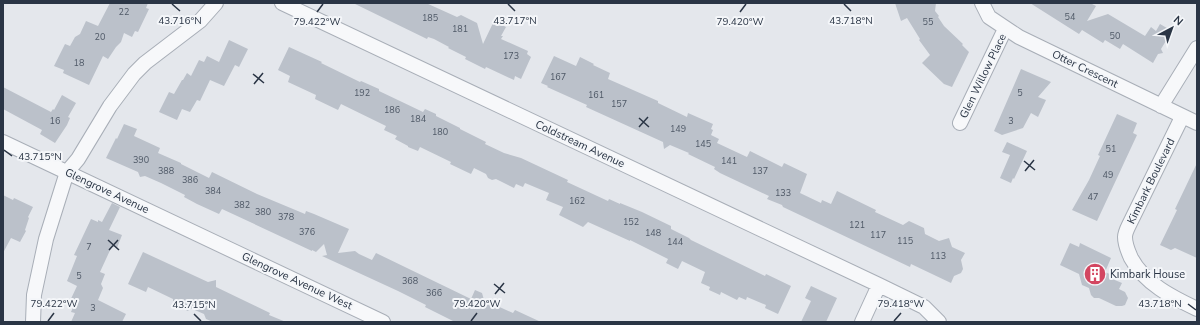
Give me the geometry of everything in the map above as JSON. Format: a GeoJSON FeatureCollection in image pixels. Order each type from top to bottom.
{"type":"FeatureCollection","features":[{"type":"Feature","properties":{"kind":"street"},"geometry":{"type":"LineString","coordinates":[[33,322],[34,295],[44,247],[68,172],[78,159],[110,106],[134,74],[145,62],[200,21],[216,3]]}},
{"type":"Feature","properties":{"kind":"street","name":"Coldstream Avenue"},"geometry":{"type":"LineString","coordinates":[[282,3],[879,285],[924,307],[939,322]]}},
{"type":"Feature","properties":{"kind":"street","name":"Otter Crescent"},"geometry":{"type":"LineString","coordinates":[[982,3],[989,17],[1019,37],[1197,123]]}},
{"type":"Feature","properties":{"kind":"street","name":"Glen Willow Place"},"geometry":{"type":"LineString","coordinates":[[960,123],[1006,29]]}},
{"type":"Feature","properties":{"kind":"street"},"geometry":{"type":"LineString","coordinates":[[1161,106],[1197,48]]}},
{"type":"Feature","properties":{"kind":"street","name":"Kimbark Boulevard"},"geometry":{"type":"LineString","coordinates":[[1182,116],[1125,236],[1126,247],[1134,262],[1143,274],[1154,285],[1173,297],[1197,309]]}},
{"type":"Feature","properties":{"kind":"street","name":"Glengrove Avenue"},"geometry":{"type":"LineString","coordinates":[[3,142],[211,241]]}},
{"type":"Feature","properties":{"kind":"street","name":"Glengrove Avenue West"},"geometry":{"type":"LineString","coordinates":[[211,241],[383,322]]}},
{"type":"Feature","properties":{"kind":"street"},"geometry":{"type":"LineString","coordinates":[[862,322],[879,285]]}},
{"type":"Feature","properties":{"kind":"building"},"geometry":{"type":"Polygon","coordinates":[[[110,3],[148,3],[146,8],[149,9],[138,32],[135,31],[132,37],[124,33],[121,42],[108,59],[103,56],[89,85],[63,73],[64,70],[54,66],[65,44],[70,46],[75,37],[80,34],[86,21],[98,26],[110,3]]]}},
{"type":"Feature","properties":{"kind":"building"},"geometry":{"type":"Polygon","coordinates":[[[353,3],[426,3],[457,17],[461,15],[477,23],[483,44],[494,21],[506,27],[501,39],[528,51],[527,54],[531,57],[521,79],[515,76],[514,80],[486,67],[485,69],[465,59],[466,57],[434,39],[428,37],[427,39],[353,3]]]}},
{"type":"Feature","properties":{"kind":"building"},"geometry":{"type":"Polygon","coordinates":[[[895,3],[936,3],[935,11],[944,26],[963,44],[962,45],[969,52],[952,87],[944,84],[922,63],[930,55],[919,40],[920,39],[907,18],[901,21],[895,3]]]}},
{"type":"Feature","properties":{"kind":"building"},"geometry":{"type":"Polygon","coordinates":[[[1030,3],[1090,3],[1096,6],[1087,21],[1108,14],[1145,36],[1151,27],[1156,31],[1160,24],[1172,31],[1161,49],[1163,53],[1158,54],[1153,63],[1123,44],[1120,49],[1105,40],[1103,43],[1082,30],[1079,34],[1030,3]]]}},
{"type":"Feature","properties":{"kind":"building"},"geometry":{"type":"Polygon","coordinates":[[[229,40],[248,49],[239,67],[235,65],[224,86],[210,80],[200,101],[197,100],[190,112],[182,109],[177,120],[159,112],[169,92],[174,94],[187,73],[191,76],[199,60],[204,62],[207,56],[219,62],[229,40]]]}},
{"type":"Feature","properties":{"kind":"building"},"geometry":{"type":"Polygon","coordinates":[[[289,47],[360,82],[361,81],[379,89],[379,91],[423,112],[425,109],[436,114],[436,116],[486,142],[485,144],[504,153],[521,158],[608,201],[609,199],[642,212],[671,226],[671,229],[691,240],[765,276],[766,274],[791,286],[778,314],[765,308],[766,305],[747,297],[746,300],[739,297],[737,300],[721,292],[720,295],[709,290],[710,287],[701,283],[705,272],[682,261],[678,269],[666,263],[668,259],[630,240],[588,222],[583,227],[559,215],[563,207],[546,200],[549,193],[525,183],[523,187],[516,184],[514,188],[496,179],[492,180],[488,178],[486,174],[474,168],[471,174],[450,164],[451,162],[420,147],[418,151],[408,147],[395,139],[397,136],[384,130],[386,126],[341,104],[338,110],[315,99],[316,95],[288,82],[290,76],[278,70],[289,47]]]}},
{"type":"Feature","properties":{"kind":"building"},"geometry":{"type":"Polygon","coordinates":[[[554,56],[576,66],[580,57],[610,73],[608,79],[658,101],[658,103],[687,117],[688,113],[713,124],[711,135],[719,139],[717,143],[747,157],[750,151],[782,167],[784,163],[807,174],[800,193],[821,203],[822,200],[831,204],[837,191],[876,210],[875,212],[903,225],[909,221],[924,228],[925,234],[939,241],[949,238],[952,247],[965,253],[961,260],[963,269],[961,273],[954,276],[951,283],[911,264],[910,267],[767,199],[769,196],[720,173],[714,169],[715,167],[688,154],[689,153],[670,145],[664,149],[663,142],[586,107],[587,105],[547,87],[548,86],[541,83],[554,56]]]}},
{"type":"Feature","properties":{"kind":"building"},"geometry":{"type":"Polygon","coordinates":[[[1021,69],[1051,82],[1038,97],[1046,100],[1038,117],[1031,113],[1023,128],[1002,135],[994,131],[1021,69]]]}},
{"type":"Feature","properties":{"kind":"building"},"geometry":{"type":"Polygon","coordinates":[[[3,87],[51,112],[53,109],[54,110],[62,95],[76,103],[68,117],[70,118],[67,125],[55,143],[40,134],[42,130],[3,109],[3,87]]]}},
{"type":"Feature","properties":{"kind":"building"},"geometry":{"type":"Polygon","coordinates":[[[1117,114],[1137,123],[1133,133],[1137,135],[1097,221],[1072,210],[1089,180],[1100,156],[1098,155],[1117,114]]]}},
{"type":"Feature","properties":{"kind":"building"},"geometry":{"type":"Polygon","coordinates":[[[124,124],[137,129],[134,136],[160,148],[158,153],[209,178],[212,172],[257,194],[305,214],[306,211],[349,229],[338,253],[355,251],[372,260],[376,253],[471,299],[475,290],[482,293],[484,300],[513,313],[515,310],[541,322],[455,322],[398,291],[322,256],[327,255],[324,244],[316,252],[312,251],[222,209],[219,214],[197,204],[184,197],[185,195],[161,183],[145,176],[140,177],[138,172],[106,158],[124,124]]]}},
{"type":"Feature","properties":{"kind":"building"},"geometry":{"type":"Polygon","coordinates":[[[1007,142],[1027,151],[1011,183],[1000,178],[1010,155],[1002,152],[1007,142]]]}},
{"type":"Feature","properties":{"kind":"building"},"geometry":{"type":"Polygon","coordinates":[[[1197,163],[1197,258],[1175,248],[1171,250],[1160,245],[1197,163]]]}},
{"type":"Feature","properties":{"kind":"building"},"geometry":{"type":"Polygon","coordinates":[[[3,195],[13,200],[14,198],[33,207],[28,217],[26,231],[20,242],[11,238],[3,253],[3,195]]]}},
{"type":"Feature","properties":{"kind":"building"},"geometry":{"type":"Polygon","coordinates":[[[112,203],[120,207],[109,230],[122,235],[117,248],[112,246],[100,272],[105,274],[101,284],[103,288],[98,300],[126,314],[122,322],[71,322],[75,313],[71,312],[74,305],[69,303],[77,286],[67,281],[77,256],[74,255],[91,219],[102,222],[112,203]]]}},
{"type":"Feature","properties":{"kind":"building","name":"Kimbark House"},"geometry":{"type":"Polygon","coordinates":[[[1070,243],[1079,247],[1080,243],[1111,258],[1105,272],[1112,275],[1110,278],[1122,283],[1119,289],[1125,292],[1128,298],[1125,305],[1116,306],[1099,298],[1094,298],[1091,295],[1089,288],[1082,285],[1079,274],[1060,265],[1070,243]]]}},
{"type":"Feature","properties":{"kind":"building"},"geometry":{"type":"Polygon","coordinates":[[[143,252],[208,282],[216,280],[216,287],[270,313],[269,315],[286,322],[213,322],[206,319],[204,314],[190,308],[188,311],[173,304],[173,299],[148,287],[146,292],[128,284],[143,252]]]}},
{"type":"Feature","properties":{"kind":"building"},"geometry":{"type":"Polygon","coordinates":[[[811,286],[837,298],[826,322],[801,322],[811,301],[805,298],[811,286]]]}},
{"type":"Feature","properties":{"kind":"place","name":"Kimbark House"},"geometry":{"type":"Point","coordinates":[1095,274]}}]}
